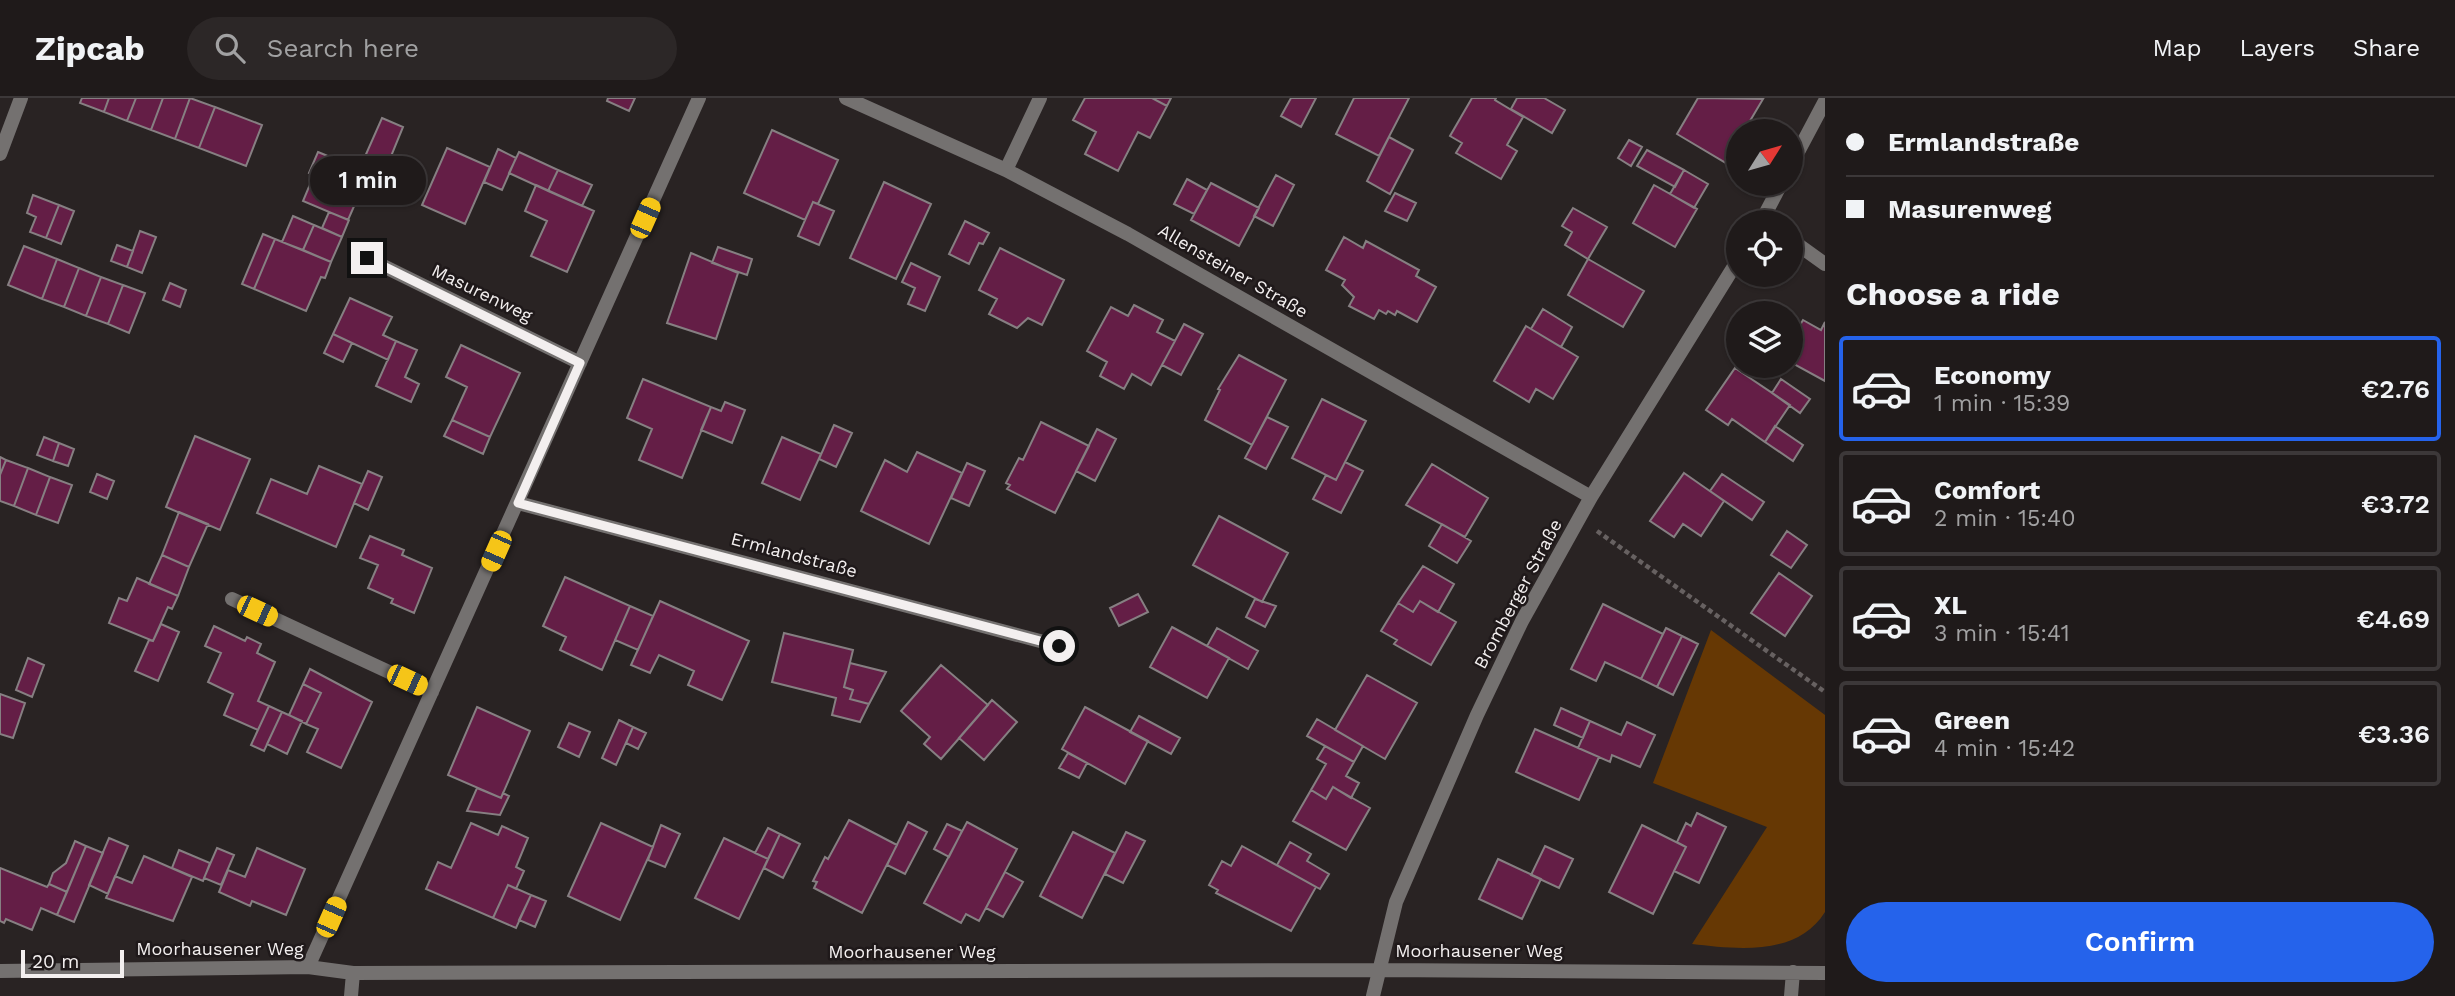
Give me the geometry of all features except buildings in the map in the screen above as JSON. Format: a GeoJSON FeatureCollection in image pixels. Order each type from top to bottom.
{"type":"FeatureCollection","features":[{"type":"Feature","properties":{"kind":"street"},"geometry":{"type":"LineString","coordinates":[[0,154],[21,98]]}},
{"type":"Feature","properties":{"kind":"street"},"geometry":{"type":"LineString","coordinates":[[308,967],[699,98]]}},
{"type":"Feature","properties":{"kind":"street","name":"Allensteiner Straße"},"geometry":{"type":"LineString","coordinates":[[846,98],[1006,170],[1139,241],[1591,497]]}},
{"type":"Feature","properties":{"kind":"street"},"geometry":{"type":"LineString","coordinates":[[1006,170],[1040,98]]}},
{"type":"Feature","properties":{"kind":"street"},"geometry":{"type":"LineString","coordinates":[[1803,142],[1825,101]]}},
{"type":"Feature","properties":{"kind":"street"},"geometry":{"type":"LineString","coordinates":[[1803,248],[1825,264]]}},
{"type":"Feature","properties":{"kind":"street","name":"Masurenweg"},"geometry":{"type":"LineString","coordinates":[[367,258],[580,363]]}},
{"type":"Feature","properties":{"kind":"street","name":"Bromberger Straße"},"geometry":{"type":"LineString","coordinates":[[1373,996],[1382,970],[1396,902],[1477,715],[1522,621],[1591,497],[1726,279]]}},
{"type":"Feature","properties":{"kind":"street","name":"Ermlandstraße"},"geometry":{"type":"LineString","coordinates":[[518,503],[1059,646]]}},
{"type":"Feature","properties":{"kind":"street"},"geometry":{"type":"LineString","coordinates":[[232,599],[432,692]]}},
{"type":"Feature","properties":{"kind":"street","name":"Moorhausener Weg"},"geometry":{"type":"LineString","coordinates":[[0,971],[308,967],[353,973],[1382,970],[1825,973]]}},
{"type":"Feature","properties":{"kind":"street"},"geometry":{"type":"LineString","coordinates":[[1791,996],[1793,972]]}},
{"type":"Feature","properties":{"kind":"street"},"geometry":{"type":"LineString","coordinates":[[351,996],[353,973]]}},
{"type":"Feature","properties":{"kind":"path"},"geometry":{"type":"LineString","coordinates":[[1579,518],[1825,692]]}},
{"type":"Feature","properties":{"kind":"shaded area"},"geometry":{"type":"Polygon","coordinates":[[[1711,630],[1825,715],[1825,912],[1799,937],[1764,947],[1692,944],[1767,827],[1653,783],[1711,630]]]}},
{"type":"Feature","properties":{"kind":"route"},"geometry":{"type":"LineString","coordinates":[[367,258],[580,363],[518,503],[1059,646]]}}]}
